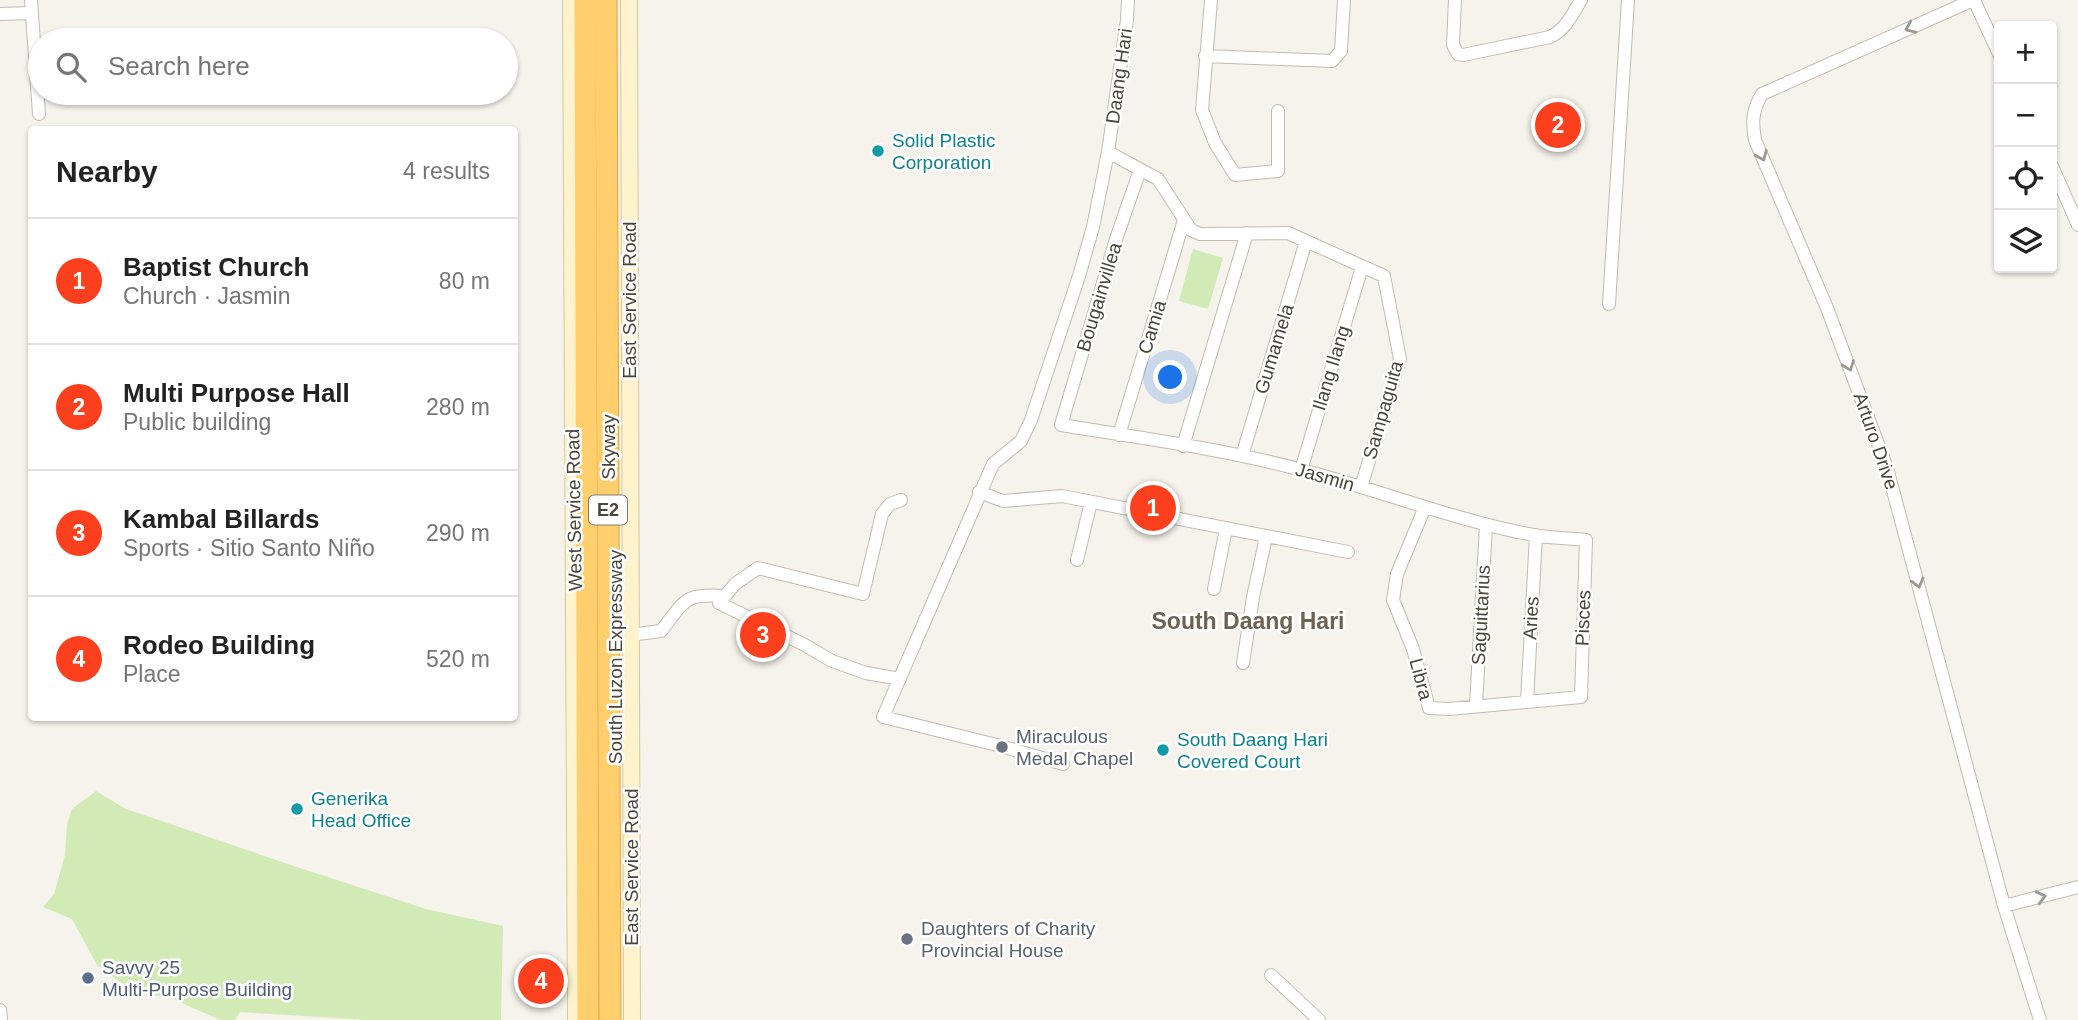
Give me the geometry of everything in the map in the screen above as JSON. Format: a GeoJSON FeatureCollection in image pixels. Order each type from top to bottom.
{"type":"FeatureCollection","features":[{"type":"Feature","properties":{"kind":"highway","name":"South Luzon Expressway"},"geometry":{"type":"LineString","coordinates":[[584,0],[588,1020]]}},
{"type":"Feature","properties":{"kind":"highway","name":"Skyway"},"geometry":{"type":"LineString","coordinates":[[593,0],[597,1020]]}},
{"type":"Feature","properties":{"kind":"highway","name":"Skyway"},"geometry":{"type":"LineString","coordinates":[[606,0],[610,1020]]}},
{"type":"Feature","properties":{"kind":"highway","name":"South Luzon Expressway"},"geometry":{"type":"LineString","coordinates":[[612,0],[616,1020]]}},
{"type":"Feature","properties":{"kind":"main road","name":"West Service Road"},"geometry":{"type":"LineString","coordinates":[[571,0],[576,1020]]}},
{"type":"Feature","properties":{"kind":"main road","name":"East Service Road"},"geometry":{"type":"LineString","coordinates":[[629,0],[632,1020]]}},
{"type":"Feature","properties":{"kind":"street","name":"Daang Hari"},"geometry":{"type":"LineString","coordinates":[[1063,764],[883,717],[932,608],[979,492],[993,464],[1021,441],[1031,420],[1093,227],[1108,152],[1128,0]]}},
{"type":"Feature","properties":{"kind":"street"},"geometry":{"type":"LineString","coordinates":[[1211,0],[1202,110],[1215,143],[1235,175],[1278,171],[1278,111]]}},
{"type":"Feature","properties":{"kind":"street"},"geometry":{"type":"LineString","coordinates":[[1205,56],[1332,61],[1341,51],[1345,0]]}},
{"type":"Feature","properties":{"kind":"street"},"geometry":{"type":"LineString","coordinates":[[1455,0],[1453,46],[1458,54],[1463,55],[1549,37],[1561,31],[1581,0]]}},
{"type":"Feature","properties":{"kind":"street"},"geometry":{"type":"LineString","coordinates":[[1609,304],[1628,0]]}},
{"type":"Feature","properties":{"kind":"street"},"geometry":{"type":"LineString","coordinates":[[1973,0],[1994,44]]}},
{"type":"Feature","properties":{"kind":"street","name":"Arturo Drive"},"geometry":{"type":"LineString","coordinates":[[1973,0],[1762,94],[1756,104],[1752,122],[1755,140],[1832,321],[1887,468],[2004,906],[2040,1020]]}},
{"type":"Feature","properties":{"kind":"street"},"geometry":{"type":"LineString","coordinates":[[0,14],[31,6],[33,28]]}},
{"type":"Feature","properties":{"kind":"street"},"geometry":{"type":"LineString","coordinates":[[38,105],[39,114]]}},
{"type":"Feature","properties":{"kind":"street"},"geometry":{"type":"LineString","coordinates":[[1108,152],[1158,179],[1185,220]]}},
{"type":"Feature","properties":{"kind":"street","name":"Bougainvillea"},"geometry":{"type":"LineString","coordinates":[[1061,425],[1115,239],[1140,170]]}},
{"type":"Feature","properties":{"kind":"street"},"geometry":{"type":"LineString","coordinates":[[2057,177],[2078,225]]}},
{"type":"Feature","properties":{"kind":"street","name":"Sampaguita"},"geometry":{"type":"LineString","coordinates":[[1185,220],[1191,230],[1200,234],[1288,233],[1384,276],[1400,359],[1361,487]]}},
{"type":"Feature","properties":{"kind":"street","name":"Camia"},"geometry":{"type":"LineString","coordinates":[[1119,435],[1185,220]]}},
{"type":"Feature","properties":{"kind":"street"},"geometry":{"type":"LineString","coordinates":[[1182,446],[1247,233]]}},
{"type":"Feature","properties":{"kind":"street","name":"Gumamela"},"geometry":{"type":"LineString","coordinates":[[1241,456],[1306,241]]}},
{"type":"Feature","properties":{"kind":"street","name":"Ilang Ilang"},"geometry":{"type":"LineString","coordinates":[[1301,470],[1362,267]]}},
{"type":"Feature","properties":{"kind":"street","name":"Jasmin"},"geometry":{"type":"LineString","coordinates":[[1061,425],[1241,456],[1301,470],[1486,525],[1536,536],[1586,540]]}},
{"type":"Feature","properties":{"kind":"street"},"geometry":{"type":"LineString","coordinates":[[979,492],[1003,501],[1047,495],[1091,502],[1348,552]]}},
{"type":"Feature","properties":{"kind":"street"},"geometry":{"type":"LineString","coordinates":[[900,680],[832,662],[779,631],[720,605],[744,576],[758,568],[863,594],[883,514],[890,504],[901,500]]}},
{"type":"Feature","properties":{"kind":"street"},"geometry":{"type":"LineString","coordinates":[[1077,560],[1091,502]]}},
{"type":"Feature","properties":{"kind":"street","name":"Libra"},"geometry":{"type":"LineString","coordinates":[[1425,507],[1397,574],[1393,600],[1413,649],[1429,708],[1449,709],[1581,696]]}},
{"type":"Feature","properties":{"kind":"street","name":"Saguittarius"},"geometry":{"type":"LineString","coordinates":[[1476,705],[1486,525]]}},
{"type":"Feature","properties":{"kind":"street"},"geometry":{"type":"LineString","coordinates":[[1214,589],[1226,529]]}},
{"type":"Feature","properties":{"kind":"street","name":"Aries"},"geometry":{"type":"LineString","coordinates":[[1527,701],[1536,536]]}},
{"type":"Feature","properties":{"kind":"street"},"geometry":{"type":"LineString","coordinates":[[1243,663],[1266,537]]}},
{"type":"Feature","properties":{"kind":"street","name":"Pisces"},"geometry":{"type":"LineString","coordinates":[[1581,696],[1586,540]]}},
{"type":"Feature","properties":{"kind":"street"},"geometry":{"type":"LineString","coordinates":[[630,635],[661,631],[694,595],[725,596]]}},
{"type":"Feature","properties":{"kind":"street"},"geometry":{"type":"LineString","coordinates":[[2004,906],[2078,887]]}},
{"type":"Feature","properties":{"kind":"street"},"geometry":{"type":"LineString","coordinates":[[1270,975],[1319,1020]]}},
{"type":"Feature","properties":{"kind":"street"},"geometry":{"type":"LineString","coordinates":[[0,1010],[1,1020]]}},
{"type":"Feature","properties":{"kind":"green space"},"geometry":{"type":"Polygon","coordinates":[[[1193,249],[1223,258],[1208,309],[1179,301],[1193,249]]]}},
{"type":"Feature","properties":{"kind":"green space"},"geometry":{"type":"Polygon","coordinates":[[[96,791],[126,809],[297,867],[426,909],[503,926],[501,1020],[368,1020],[240,1012],[235,1020],[220,1020],[173,999],[133,991],[97,965],[72,919],[43,907],[54,894],[65,855],[67,824],[72,809],[96,791]]]}},
{"type":"Feature","properties":{"kind":"place","name":"Multi Purpose Hall"},"geometry":{"type":"Point","coordinates":[1558,125]}},
{"type":"Feature","properties":{"kind":"place","name":"Solid Plastic Corporation"},"geometry":{"type":"Point","coordinates":[878,151]}},
{"type":"Feature","properties":{"kind":"place","name":"Baptist Church"},"geometry":{"type":"Point","coordinates":[1153,508]}},
{"type":"Feature","properties":{"kind":"place","name":"Kambal Billards"},"geometry":{"type":"Point","coordinates":[763,635]}},
{"type":"Feature","properties":{"kind":"place","name":"Miraculous Medal Chapel"},"geometry":{"type":"Point","coordinates":[1002,747]}},
{"type":"Feature","properties":{"kind":"place","name":"South Daang Hari Covered Court"},"geometry":{"type":"Point","coordinates":[1163,750]}},
{"type":"Feature","properties":{"kind":"place","name":"Generika Head Office"},"geometry":{"type":"Point","coordinates":[297,809]}},
{"type":"Feature","properties":{"kind":"place","name":"Daughters of Charity Provincial House"},"geometry":{"type":"Point","coordinates":[907,939]}},
{"type":"Feature","properties":{"kind":"place","name":"Savvy 25 Multi-Purpose Building"},"geometry":{"type":"Point","coordinates":[88,978]}},
{"type":"Feature","properties":{"kind":"place","name":"Rodeo Building"},"geometry":{"type":"Point","coordinates":[541,981]}},
{"type":"Feature","properties":{"kind":"district","name":"South Daang Hari"},"geometry":{"type":"Point","coordinates":[1248,621]}}]}
